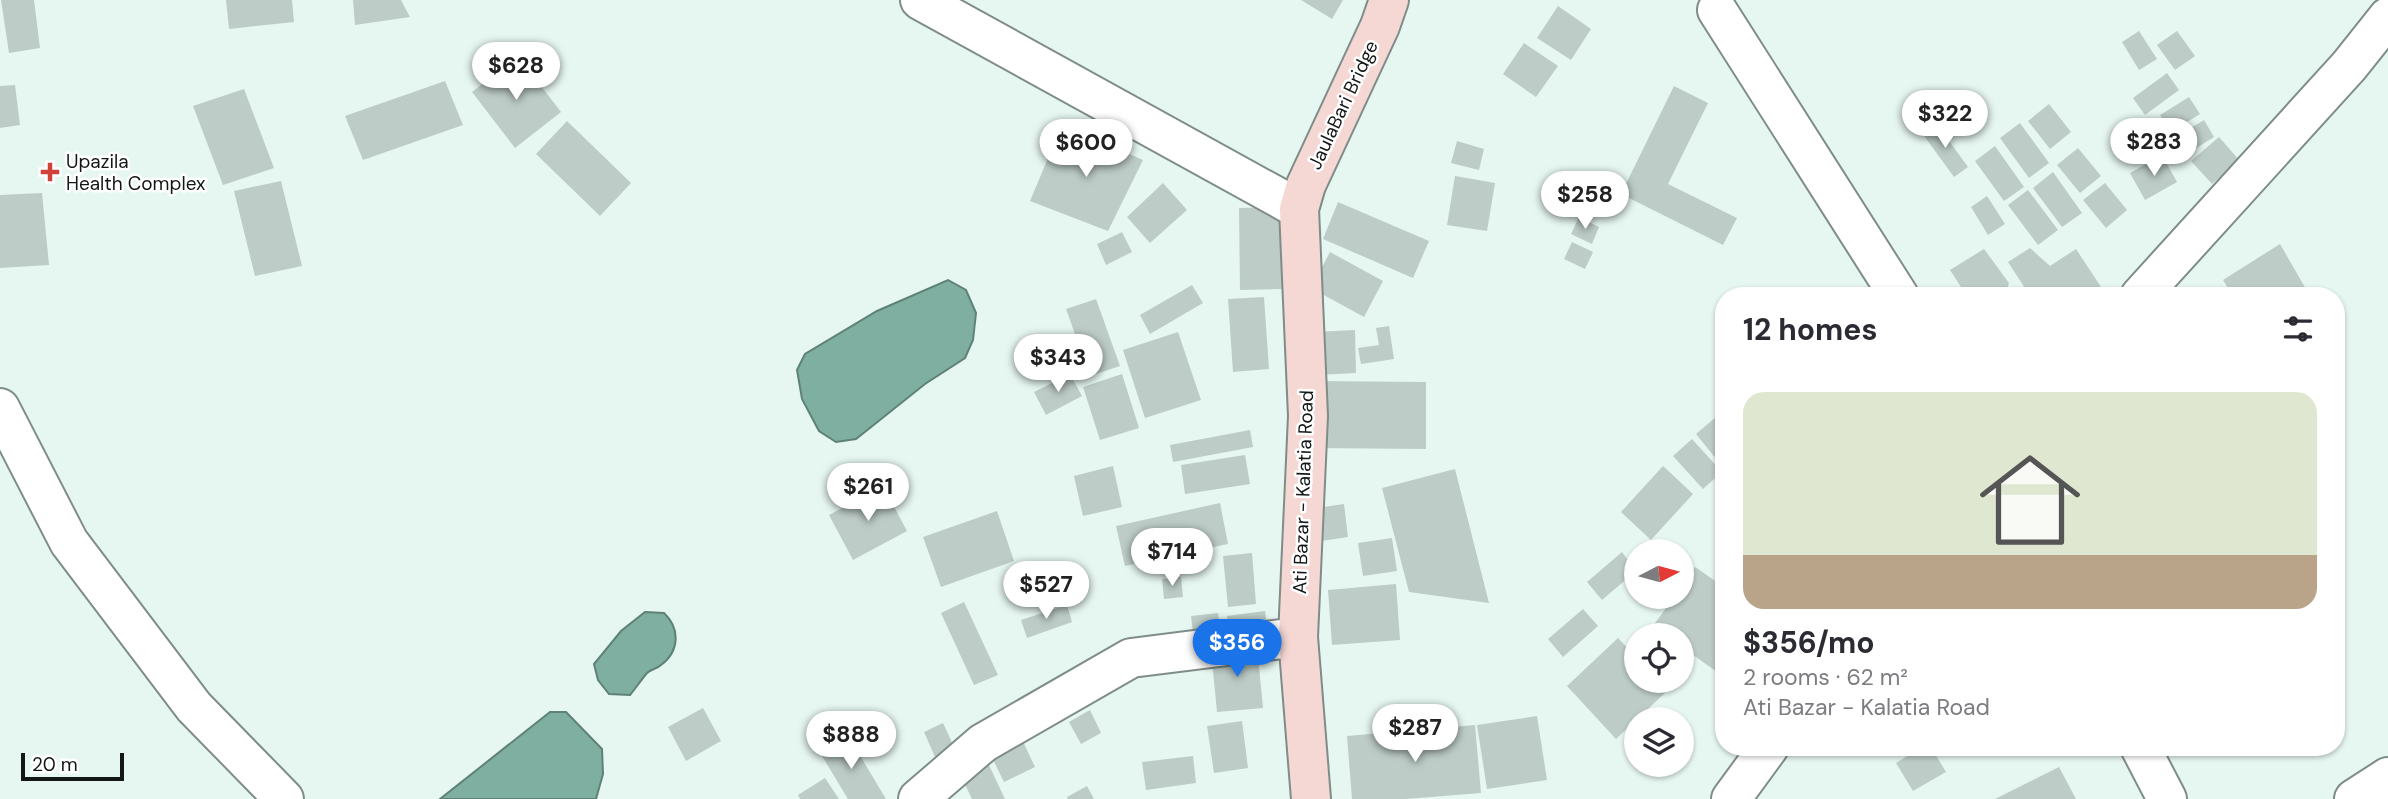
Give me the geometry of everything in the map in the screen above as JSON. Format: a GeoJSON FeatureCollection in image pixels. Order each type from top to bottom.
{"type":"FeatureCollection","features":[{"type":"Feature","properties":{"kind":"main road","name":"JaulaBari Bridge"},"geometry":{"type":"LineString","coordinates":[[1302,197],[1385,13]]}},
{"type":"Feature","properties":{"kind":"main road","name":"Ati Bazar - Kalatia Road"},"geometry":{"type":"LineString","coordinates":[[1302,197],[1308,416],[1298,638],[1311,799]]}},
{"type":"Feature","properties":{"kind":"street"},"geometry":{"type":"LineString","coordinates":[[920,0],[1302,197]]}},
{"type":"Feature","properties":{"kind":"street"},"geometry":{"type":"LineString","coordinates":[[1725,3],[1894,287]]}},
{"type":"Feature","properties":{"kind":"street"},"geometry":{"type":"LineString","coordinates":[[2148,287],[2348,66],[2388,17]]}},
{"type":"Feature","properties":{"kind":"street"},"geometry":{"type":"LineString","coordinates":[[0,408],[69,542],[194,707],[284,799]]}},
{"type":"Feature","properties":{"kind":"street"},"geometry":{"type":"LineString","coordinates":[[918,799],[983,743],[1131,658],[1298,638]]}},
{"type":"Feature","properties":{"kind":"street"},"geometry":{"type":"LineString","coordinates":[[1731,799],[1762,756]]}},
{"type":"Feature","properties":{"kind":"street"},"geometry":{"type":"LineString","coordinates":[[2145,756],[2167,799]]}},
{"type":"Feature","properties":{"kind":"street"},"geometry":{"type":"LineString","coordinates":[[2354,799],[2388,777]]}},
{"type":"Feature","properties":{"kind":"shaded area"},"geometry":{"type":"Polygon","coordinates":[[[948,280],[966,290],[976,313],[973,340],[965,358],[925,384],[856,439],[836,442],[819,431],[802,399],[797,370],[805,354],[877,311],[948,280]]]}},
{"type":"Feature","properties":{"kind":"shaded area"},"geometry":{"type":"Polygon","coordinates":[[[645,612],[664,613],[673,625],[676,639],[672,653],[647,673],[630,695],[609,694],[598,680],[594,664],[621,631],[645,612]]]}},
{"type":"Feature","properties":{"kind":"shaded area"},"geometry":{"type":"Polygon","coordinates":[[[550,712],[566,712],[602,749],[603,774],[596,799],[440,799],[550,712]]]}},
{"type":"Feature","properties":{"kind":"building"},"geometry":{"type":"Polygon","coordinates":[[[1,0],[34,0],[40,48],[9,53],[1,0]]]}},
{"type":"Feature","properties":{"kind":"building"},"geometry":{"type":"Polygon","coordinates":[[[226,0],[292,0],[294,22],[229,29],[226,0]]]}},
{"type":"Feature","properties":{"kind":"building"},"geometry":{"type":"Polygon","coordinates":[[[353,0],[401,0],[410,17],[355,25],[353,0]]]}},
{"type":"Feature","properties":{"kind":"building"},"geometry":{"type":"Polygon","coordinates":[[[1301,0],[1343,0],[1332,19],[1301,0]]]}},
{"type":"Feature","properties":{"kind":"building"},"geometry":{"type":"Polygon","coordinates":[[[1558,6],[1591,29],[1571,60],[1537,38],[1558,6]]]}},
{"type":"Feature","properties":{"kind":"building"},"geometry":{"type":"Polygon","coordinates":[[[2139,31],[2157,59],[2139,70],[2122,42],[2139,31]]]}},
{"type":"Feature","properties":{"kind":"building"},"geometry":{"type":"Polygon","coordinates":[[[2177,31],[2195,56],[2175,70],[2157,45],[2177,31]]]}},
{"type":"Feature","properties":{"kind":"building"},"geometry":{"type":"Polygon","coordinates":[[[1524,43],[1558,66],[1536,97],[1503,74],[1524,43]]]}},
{"type":"Feature","properties":{"kind":"building"},"geometry":{"type":"Polygon","coordinates":[[[518,56],[561,112],[515,148],[472,92],[518,56]]]}},
{"type":"Feature","properties":{"kind":"building"},"geometry":{"type":"Polygon","coordinates":[[[2167,73],[2179,90],[2145,115],[2133,98],[2167,73]]]}},
{"type":"Feature","properties":{"kind":"building"},"geometry":{"type":"Polygon","coordinates":[[[445,81],[463,125],[363,160],[345,116],[445,81]]]}},
{"type":"Feature","properties":{"kind":"building"},"geometry":{"type":"Polygon","coordinates":[[[15,85],[20,125],[0,128],[0,86],[15,85]]]}},
{"type":"Feature","properties":{"kind":"building"},"geometry":{"type":"Polygon","coordinates":[[[1674,86],[1708,103],[1668,184],[1737,218],[1723,245],[1621,194],[1674,86]]]}},
{"type":"Feature","properties":{"kind":"building"},"geometry":{"type":"Polygon","coordinates":[[[244,89],[274,168],[223,185],[193,106],[244,89]]]}},
{"type":"Feature","properties":{"kind":"building"},"geometry":{"type":"Polygon","coordinates":[[[2189,97],[2200,114],[2171,132],[2160,115],[2189,97]]]}},
{"type":"Feature","properties":{"kind":"building"},"geometry":{"type":"Polygon","coordinates":[[[2049,104],[2071,132],[2050,149],[2028,121],[2049,104]]]}},
{"type":"Feature","properties":{"kind":"building"},"geometry":{"type":"Polygon","coordinates":[[[2204,120],[2214,137],[2185,155],[2174,138],[2204,120]]]}},
{"type":"Feature","properties":{"kind":"building"},"geometry":{"type":"Polygon","coordinates":[[[567,121],[631,183],[600,216],[536,154],[567,121]]]}},
{"type":"Feature","properties":{"kind":"building"},"geometry":{"type":"Polygon","coordinates":[[[1936,123],[1968,167],[1954,177],[1922,133],[1936,123]]]}},
{"type":"Feature","properties":{"kind":"building"},"geometry":{"type":"Polygon","coordinates":[[[2020,123],[2049,163],[2029,178],[2000,138],[2020,123]]]}},
{"type":"Feature","properties":{"kind":"building"},"geometry":{"type":"Polygon","coordinates":[[[1062,125],[1143,160],[1108,231],[1030,201],[1062,125]]]}},
{"type":"Feature","properties":{"kind":"building"},"geometry":{"type":"Polygon","coordinates":[[[2149,126],[2160,143],[2130,162],[2120,144],[2149,126]]]}},
{"type":"Feature","properties":{"kind":"building"},"geometry":{"type":"Polygon","coordinates":[[[2219,137],[2239,160],[2212,184],[2191,161],[2219,137]]]}},
{"type":"Feature","properties":{"kind":"building"},"geometry":{"type":"Polygon","coordinates":[[[1457,141],[1484,149],[1479,170],[1451,163],[1457,141]]]}},
{"type":"Feature","properties":{"kind":"building"},"geometry":{"type":"Polygon","coordinates":[[[1995,146],[2024,187],[2004,201],[1975,161],[1995,146]]]}},
{"type":"Feature","properties":{"kind":"building"},"geometry":{"type":"Polygon","coordinates":[[[2078,148],[2101,176],[2080,193],[2057,165],[2078,148]]]}},
{"type":"Feature","properties":{"kind":"building"},"geometry":{"type":"Polygon","coordinates":[[[2162,155],[2177,182],[2145,200],[2130,173],[2162,155]]]}},
{"type":"Feature","properties":{"kind":"building"},"geometry":{"type":"Polygon","coordinates":[[[2053,172],[2082,213],[2062,227],[2033,188],[2053,172]]]}},
{"type":"Feature","properties":{"kind":"building"},"geometry":{"type":"Polygon","coordinates":[[[1455,176],[1495,183],[1487,231],[1447,225],[1455,176]]]}},
{"type":"Feature","properties":{"kind":"building"},"geometry":{"type":"Polygon","coordinates":[[[281,181],[302,266],[255,276],[234,191],[281,181]]]}},
{"type":"Feature","properties":{"kind":"building"},"geometry":{"type":"Polygon","coordinates":[[[1163,183],[1187,210],[1150,243],[1127,217],[1163,183]]]}},
{"type":"Feature","properties":{"kind":"building"},"geometry":{"type":"Polygon","coordinates":[[[2105,183],[2127,210],[2106,228],[2083,200],[2105,183]]]}},
{"type":"Feature","properties":{"kind":"building"},"geometry":{"type":"Polygon","coordinates":[[[2028,190],[2058,230],[2038,245],[2008,205],[2028,190]]]}},
{"type":"Feature","properties":{"kind":"building"},"geometry":{"type":"Polygon","coordinates":[[[42,193],[49,265],[0,268],[0,195],[42,193]]]}},
{"type":"Feature","properties":{"kind":"building"},"geometry":{"type":"Polygon","coordinates":[[[1987,196],[2005,224],[1988,235],[1971,207],[1987,196]]]}},
{"type":"Feature","properties":{"kind":"building"},"geometry":{"type":"Polygon","coordinates":[[[1338,202],[1429,241],[1413,278],[1323,239],[1338,202]]]}},
{"type":"Feature","properties":{"kind":"building"},"geometry":{"type":"Polygon","coordinates":[[[1285,207],[1286,289],[1240,290],[1239,208],[1285,207]]]}},
{"type":"Feature","properties":{"kind":"building"},"geometry":{"type":"Polygon","coordinates":[[[1579,217],[1599,227],[1592,244],[1571,234],[1579,217]]]}},
{"type":"Feature","properties":{"kind":"building"},"geometry":{"type":"Polygon","coordinates":[[[1122,232],[1132,252],[1106,265],[1097,244],[1122,232]]]}},
{"type":"Feature","properties":{"kind":"building"},"geometry":{"type":"Polygon","coordinates":[[[1572,242],[1593,252],[1585,269],[1564,259],[1572,242]]]}},
{"type":"Feature","properties":{"kind":"building"},"geometry":{"type":"Polygon","coordinates":[[[2280,244],[2305,287],[2227,287],[2223,280],[2280,244]]]}},
{"type":"Feature","properties":{"kind":"building"},"geometry":{"type":"Polygon","coordinates":[[[2030,248],[2050,266],[2076,249],[2101,287],[2024,287],[2008,262],[2030,248]]]}},
{"type":"Feature","properties":{"kind":"building"},"geometry":{"type":"Polygon","coordinates":[[[1984,249],[2009,283],[2008,287],[1961,287],[1950,270],[1984,249]]]}},
{"type":"Feature","properties":{"kind":"building"},"geometry":{"type":"Polygon","coordinates":[[[1330,252],[1383,281],[1364,317],[1311,288],[1330,252]]]}},
{"type":"Feature","properties":{"kind":"building"},"geometry":{"type":"Polygon","coordinates":[[[1192,285],[1203,303],[1150,334],[1140,315],[1192,285]]]}},
{"type":"Feature","properties":{"kind":"building"},"geometry":{"type":"Polygon","coordinates":[[[1264,297],[1269,369],[1233,372],[1228,299],[1264,297]]]}},
{"type":"Feature","properties":{"kind":"building"},"geometry":{"type":"Polygon","coordinates":[[[1096,299],[1120,366],[1090,376],[1066,309],[1096,299]]]}},
{"type":"Feature","properties":{"kind":"building"},"geometry":{"type":"Polygon","coordinates":[[[1389,326],[1394,359],[1361,364],[1358,348],[1379,345],[1376,328],[1389,326]]]}},
{"type":"Feature","properties":{"kind":"building"},"geometry":{"type":"Polygon","coordinates":[[[1355,330],[1356,373],[1318,375],[1315,332],[1355,330]]]}},
{"type":"Feature","properties":{"kind":"building"},"geometry":{"type":"Polygon","coordinates":[[[1178,332],[1201,400],[1145,418],[1123,350],[1178,332]]]}},
{"type":"Feature","properties":{"kind":"building"},"geometry":{"type":"Polygon","coordinates":[[[1070,374],[1082,396],[1046,415],[1034,392],[1070,374]]]}},
{"type":"Feature","properties":{"kind":"building"},"geometry":{"type":"Polygon","coordinates":[[[1122,374],[1139,428],[1100,440],[1083,387],[1122,374]]]}},
{"type":"Feature","properties":{"kind":"building"},"geometry":{"type":"Polygon","coordinates":[[[1313,381],[1426,382],[1426,449],[1312,448],[1313,381]]]}},
{"type":"Feature","properties":{"kind":"building"},"geometry":{"type":"Polygon","coordinates":[[[1715,418],[1715,458],[1696,434],[1715,418]]]}},
{"type":"Feature","properties":{"kind":"building"},"geometry":{"type":"Polygon","coordinates":[[[1250,430],[1253,447],[1173,462],[1170,445],[1250,430]]]}},
{"type":"Feature","properties":{"kind":"building"},"geometry":{"type":"Polygon","coordinates":[[[1692,439],[1715,464],[1715,478],[1703,489],[1673,456],[1692,439]]]}},
{"type":"Feature","properties":{"kind":"building"},"geometry":{"type":"Polygon","coordinates":[[[1245,455],[1250,484],[1185,494],[1181,465],[1245,455]]]}},
{"type":"Feature","properties":{"kind":"building"},"geometry":{"type":"Polygon","coordinates":[[[1113,466],[1122,507],[1083,516],[1074,476],[1113,466]]]}},
{"type":"Feature","properties":{"kind":"building"},"geometry":{"type":"Polygon","coordinates":[[[1663,466],[1693,494],[1652,539],[1621,512],[1663,466]]]}},
{"type":"Feature","properties":{"kind":"building"},"geometry":{"type":"Polygon","coordinates":[[[1455,469],[1489,603],[1409,592],[1382,488],[1455,469]]]}},
{"type":"Feature","properties":{"kind":"building"},"geometry":{"type":"Polygon","coordinates":[[[883,486],[907,531],[853,560],[829,515],[883,486]]]}},
{"type":"Feature","properties":{"kind":"building"},"geometry":{"type":"Polygon","coordinates":[[[1220,503],[1228,544],[1125,566],[1116,526],[1220,503]]]}},
{"type":"Feature","properties":{"kind":"building"},"geometry":{"type":"Polygon","coordinates":[[[1344,504],[1348,537],[1315,542],[1309,509],[1344,504]]]}},
{"type":"Feature","properties":{"kind":"building"},"geometry":{"type":"Polygon","coordinates":[[[997,511],[1014,561],[941,587],[923,537],[997,511]]]}},
{"type":"Feature","properties":{"kind":"building"},"geometry":{"type":"Polygon","coordinates":[[[1392,538],[1397,571],[1363,576],[1358,543],[1392,538]]]}},
{"type":"Feature","properties":{"kind":"building"},"geometry":{"type":"Polygon","coordinates":[[[1622,552],[1624,581],[1602,600],[1587,582],[1622,552]]]}},
{"type":"Feature","properties":{"kind":"building"},"geometry":{"type":"Polygon","coordinates":[[[1252,553],[1256,604],[1228,607],[1223,556],[1252,553]]]}},
{"type":"Feature","properties":{"kind":"building"},"geometry":{"type":"Polygon","coordinates":[[[1695,567],[1715,581],[1715,671],[1694,656],[1694,623],[1655,623],[1665,609],[1694,609],[1695,567]]]}},
{"type":"Feature","properties":{"kind":"building"},"geometry":{"type":"Polygon","coordinates":[[[1181,577],[1183,597],[1164,599],[1162,579],[1181,577]]]}},
{"type":"Feature","properties":{"kind":"building"},"geometry":{"type":"Polygon","coordinates":[[[1396,584],[1400,640],[1332,645],[1328,590],[1396,584]]]}},
{"type":"Feature","properties":{"kind":"building"},"geometry":{"type":"Polygon","coordinates":[[[964,602],[998,675],[974,685],[941,613],[964,602]]]}},
{"type":"Feature","properties":{"kind":"building"},"geometry":{"type":"Polygon","coordinates":[[[1067,605],[1072,622],[1027,638],[1021,620],[1067,605]]]}},
{"type":"Feature","properties":{"kind":"building"},"geometry":{"type":"Polygon","coordinates":[[[1583,609],[1598,626],[1563,657],[1548,639],[1583,609]]]}},
{"type":"Feature","properties":{"kind":"building"},"geometry":{"type":"Polygon","coordinates":[[[1265,611],[1268,634],[1230,639],[1227,616],[1265,611]]]}},
{"type":"Feature","properties":{"kind":"building"},"geometry":{"type":"Polygon","coordinates":[[[1218,613],[1222,638],[1194,641],[1191,616],[1218,613]]]}},
{"type":"Feature","properties":{"kind":"building"},"geometry":{"type":"Polygon","coordinates":[[[1618,638],[1624,644],[1624,693],[1665,693],[1650,707],[1624,707],[1624,731],[1616,739],[1567,686],[1618,638]]]}},
{"type":"Feature","properties":{"kind":"building"},"geometry":{"type":"Polygon","coordinates":[[[1257,646],[1263,708],[1217,712],[1211,651],[1257,646]]]}},
{"type":"Feature","properties":{"kind":"building"},"geometry":{"type":"Polygon","coordinates":[[[703,708],[721,741],[686,761],[668,727],[703,708]]]}},
{"type":"Feature","properties":{"kind":"building"},"geometry":{"type":"Polygon","coordinates":[[[1090,710],[1101,733],[1081,744],[1069,722],[1090,710]]]}},
{"type":"Feature","properties":{"kind":"building"},"geometry":{"type":"Polygon","coordinates":[[[1009,712],[1035,767],[1004,782],[977,727],[1009,712]]]}},
{"type":"Feature","properties":{"kind":"building"},"geometry":{"type":"Polygon","coordinates":[[[1537,716],[1547,780],[1487,789],[1477,725],[1537,716]]]}},
{"type":"Feature","properties":{"kind":"building"},"geometry":{"type":"Polygon","coordinates":[[[1242,721],[1248,768],[1214,773],[1207,726],[1242,721]]]}},
{"type":"Feature","properties":{"kind":"building"},"geometry":{"type":"Polygon","coordinates":[[[943,723],[955,749],[935,757],[924,732],[943,723]]]}},
{"type":"Feature","properties":{"kind":"building"},"geometry":{"type":"Polygon","coordinates":[[[1475,725],[1481,793],[1406,799],[1352,799],[1347,736],[1475,725]]]}},
{"type":"Feature","properties":{"kind":"building"},"geometry":{"type":"Polygon","coordinates":[[[847,734],[886,799],[848,799],[819,751],[847,734]]]}},
{"type":"Feature","properties":{"kind":"building"},"geometry":{"type":"Polygon","coordinates":[[[1193,756],[1196,783],[1146,790],[1142,762],[1193,756]]]}},
{"type":"Feature","properties":{"kind":"building"},"geometry":{"type":"Polygon","coordinates":[[[1907,756],[1936,756],[1946,772],[1913,791],[1896,763],[1907,756]]]}},
{"type":"Feature","properties":{"kind":"building"},"geometry":{"type":"Polygon","coordinates":[[[987,761],[1005,799],[972,799],[960,774],[987,761]]]}},
{"type":"Feature","properties":{"kind":"building"},"geometry":{"type":"Polygon","coordinates":[[[2059,767],[2076,799],[1995,799],[2059,767]]]}},
{"type":"Feature","properties":{"kind":"building"},"geometry":{"type":"Polygon","coordinates":[[[825,778],[839,799],[800,799],[798,795],[825,778]]]}},
{"type":"Feature","properties":{"kind":"building"},"geometry":{"type":"Polygon","coordinates":[[[1087,786],[1094,799],[1068,799],[1067,797],[1087,786]]]}},
{"type":"Feature","properties":{"kind":"place","name":"Upazila Health Complex"},"geometry":{"type":"Point","coordinates":[50,172]}}]}
